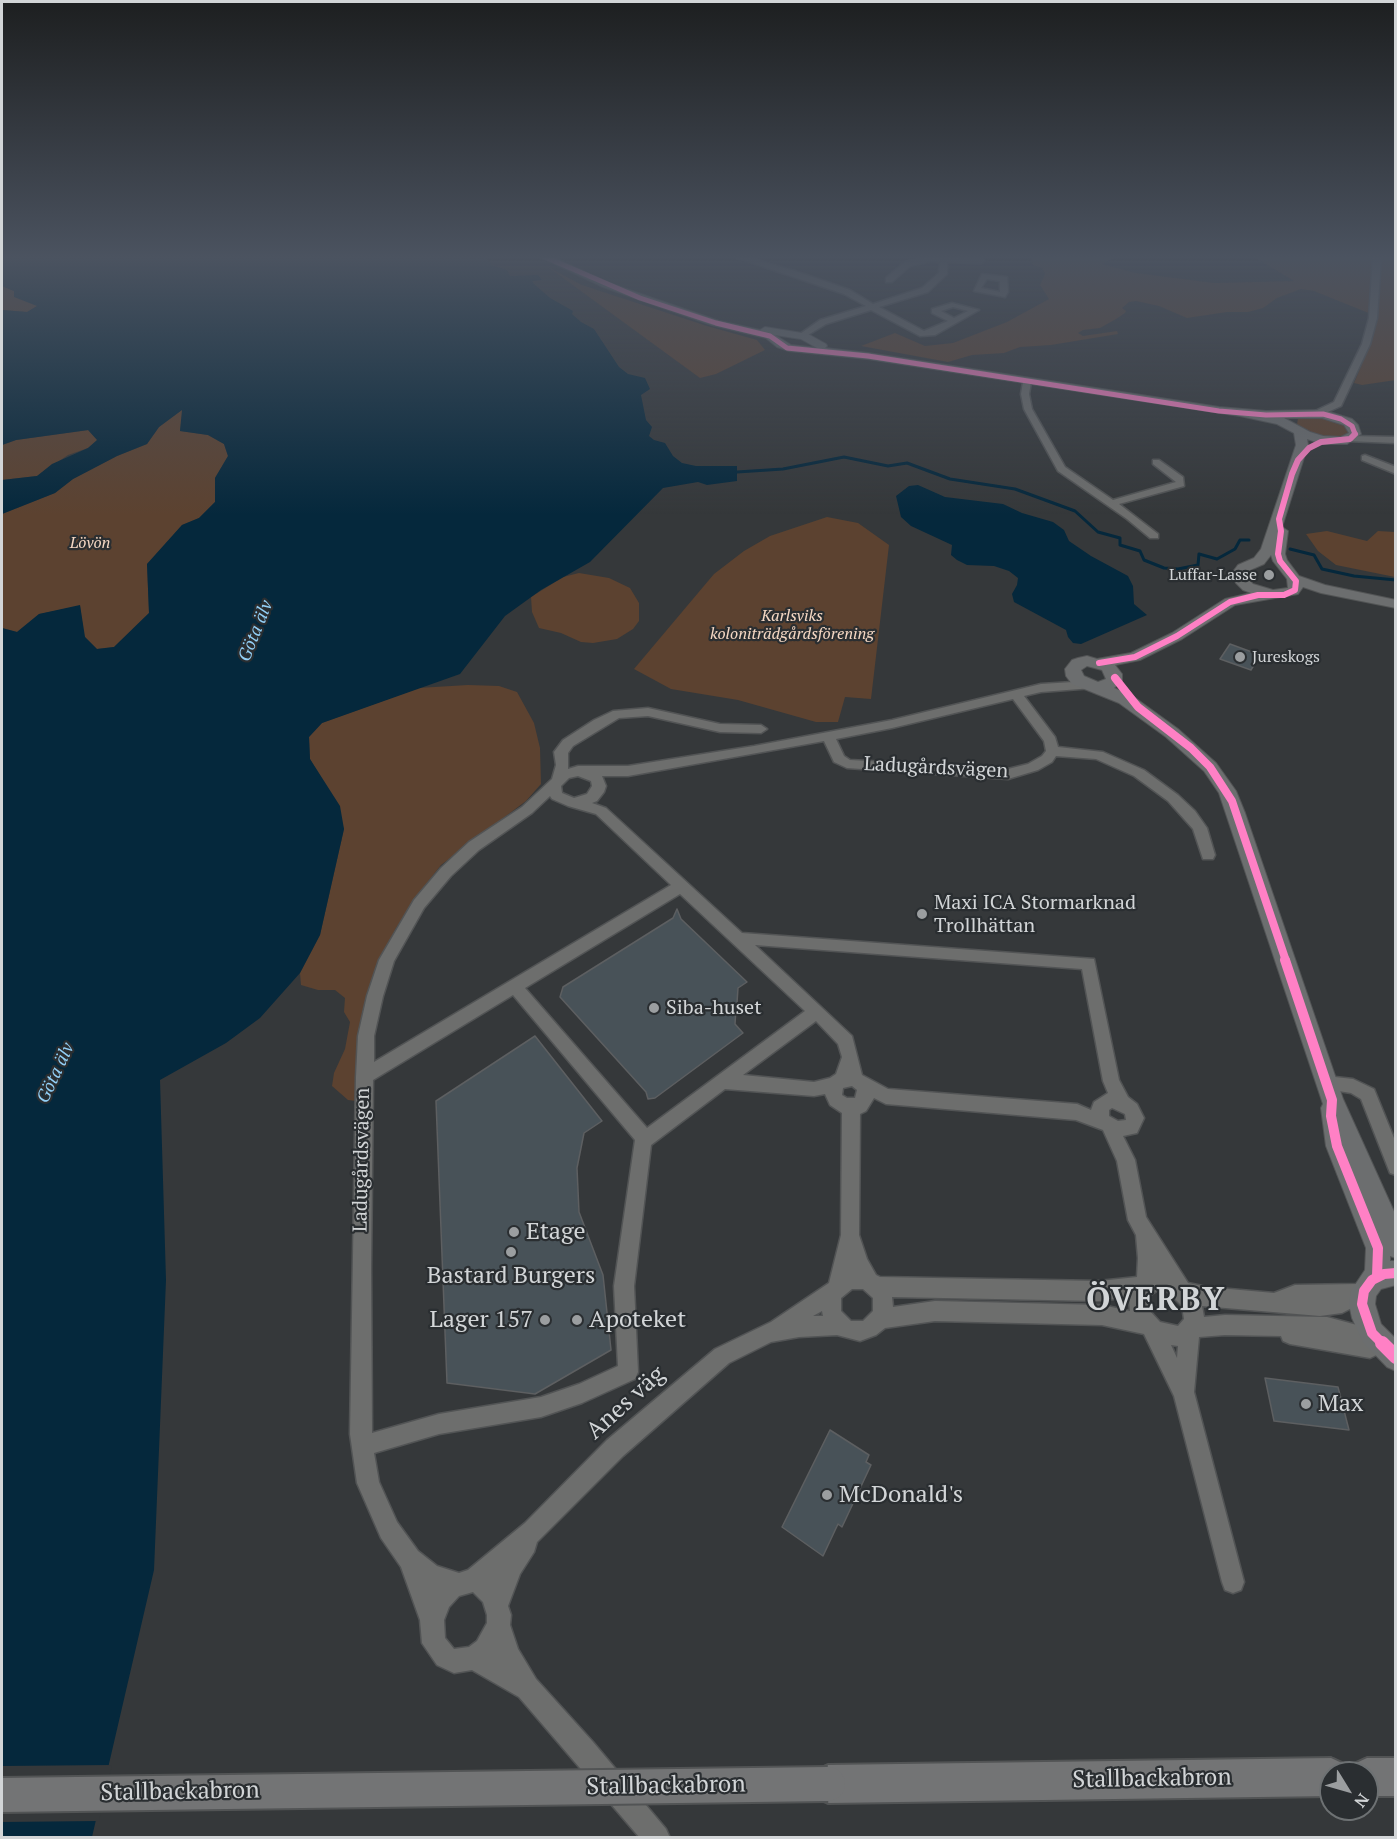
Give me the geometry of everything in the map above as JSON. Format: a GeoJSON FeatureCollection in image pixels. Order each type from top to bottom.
{"type":"FeatureCollection","features":[{"type":"Feature","properties":{"kind":"highway","name":"Stallbackabron"},"geometry":{"type":"LineString","coordinates":[[2,1795],[1319,1777]]}},
{"type":"Feature","properties":{"kind":"highway"},"geometry":{"type":"LineString","coordinates":[[1379,1777],[1395,1777]]}},
{"type":"Feature","properties":{"kind":"main road"},"geometry":{"type":"LineString","coordinates":[[779,343],[786,347],[868,356],[1244,414],[1270,419],[1328,441]]}},
{"type":"Feature","properties":{"kind":"main road"},"geometry":{"type":"LineString","coordinates":[[801,348],[809,345],[808,343]]}},
{"type":"Feature","properties":{"kind":"main road"},"geometry":{"type":"LineString","coordinates":[[817,343],[826,347],[868,356]]}},
{"type":"Feature","properties":{"kind":"main road"},"geometry":{"type":"LineString","coordinates":[[1219,411],[1275,423],[1290,431],[1296,442],[1289,465],[1292,474]]}},
{"type":"Feature","properties":{"kind":"main road"},"geometry":{"type":"LineString","coordinates":[[1244,414],[1318,413],[1349,429]]}},
{"type":"Feature","properties":{"kind":"main road"},"geometry":{"type":"LineString","coordinates":[[1230,602],[1241,580],[1240,571],[1259,561],[1268,550],[1303,441],[1292,420],[1300,414]]}},
{"type":"Feature","properties":{"kind":"main road"},"geometry":{"type":"LineString","coordinates":[[1298,460],[1309,448],[1328,441],[1349,429]]}},
{"type":"Feature","properties":{"kind":"main road"},"geometry":{"type":"LineString","coordinates":[[1279,519],[1281,531],[1278,554],[1291,582]]}},
{"type":"Feature","properties":{"kind":"main road"},"geometry":{"type":"LineString","coordinates":[[1252,565],[1268,565],[1291,582]]}},
{"type":"Feature","properties":{"kind":"main road"},"geometry":{"type":"LineString","coordinates":[[1241,580],[1252,589],[1268,594]]}},
{"type":"Feature","properties":{"kind":"main road","name":"Ladugårdsvägen"},"geometry":{"type":"LineString","coordinates":[[1073,669],[1081,662],[1099,663],[1135,657],[1177,636],[1230,602],[1249,596],[1268,594],[1291,582],[1395,604]]}},
{"type":"Feature","properties":{"kind":"main road","name":"Ladugårdsvägen"},"geometry":{"type":"LineString","coordinates":[[1093,686],[1108,686],[1135,657]]}},
{"type":"Feature","properties":{"kind":"main road"},"geometry":{"type":"LineString","coordinates":[[1099,663],[1111,669],[1138,707]]}},
{"type":"Feature","properties":{"kind":"main road"},"geometry":{"type":"LineString","coordinates":[[1073,669],[1076,678],[1115,694],[1138,707],[1202,758],[1219,778],[1232,801],[1329,1091],[1395,1246]]}},
{"type":"Feature","properties":{"kind":"main road"},"geometry":{"type":"LineString","coordinates":[[1329,1091],[1334,1133],[1349,1179],[1364,1250],[1376,1281],[1363,1311],[1377,1340],[1392,1356]]}},
{"type":"Feature","properties":{"kind":"street"},"geometry":{"type":"LineString","coordinates":[[1318,413],[1338,404],[1366,343]]}},
{"type":"Feature","properties":{"kind":"street"},"geometry":{"type":"LineString","coordinates":[[1027,382],[1025,394],[1028,409],[1056,461],[1072,478],[1112,503],[1154,536]]}},
{"type":"Feature","properties":{"kind":"street"},"geometry":{"type":"LineString","coordinates":[[1345,393],[1343,405],[1340,407],[1349,429],[1395,439]]}},
{"type":"Feature","properties":{"kind":"street"},"geometry":{"type":"LineString","coordinates":[[1365,458],[1395,471]]}},
{"type":"Feature","properties":{"kind":"street"},"geometry":{"type":"LineString","coordinates":[[1112,503],[1181,484],[1180,479],[1156,462]]}},
{"type":"Feature","properties":{"kind":"street","name":"Ladugårdsvägen"},"geometry":{"type":"LineString","coordinates":[[1041,688],[1073,669]]}},
{"type":"Feature","properties":{"kind":"street","name":"Ladugårdsvägen"},"geometry":{"type":"LineString","coordinates":[[583,772],[627,771],[828,736],[892,724],[1041,688],[1093,686]]}},
{"type":"Feature","properties":{"kind":"street"},"geometry":{"type":"LineString","coordinates":[[1016,694],[1050,740],[1053,751],[1098,755],[1124,765],[1156,784],[1190,814],[1200,828],[1208,855]]}},
{"type":"Feature","properties":{"kind":"street"},"geometry":{"type":"LineString","coordinates":[[761,729],[720,728],[648,712],[617,714],[598,723],[568,743],[561,752],[555,793],[563,801],[578,803],[600,811],[846,1041],[850,1091],[850,1235],[831,1306],[842,1325],[852,1330],[867,1330],[881,1319],[935,1311],[1102,1316],[1150,1327],[1173,1336],[1179,1336],[1191,1329],[1225,1325],[1264,1327],[1298,1336],[1355,1344],[1392,1356]]}},
{"type":"Feature","properties":{"kind":"street","name":"Ladugårdsvägen"},"geometry":{"type":"LineString","coordinates":[[828,736],[839,759],[847,764],[1008,774],[1033,767],[1047,759],[1053,751]]}},
{"type":"Feature","properties":{"kind":"street","name":"Ladugårdsvägen"},"geometry":{"type":"LineString","coordinates":[[597,792],[627,771]]}},
{"type":"Feature","properties":{"kind":"street"},"geometry":{"type":"LineString","coordinates":[[558,776],[583,772],[597,779],[600,811]]}},
{"type":"Feature","properties":{"kind":"street","name":"Ladugårdsvägen"},"geometry":{"type":"LineString","coordinates":[[432,1620],[410,1560],[389,1530],[368,1483],[363,1446],[361,1267],[366,1036],[375,996],[387,960],[408,920],[458,860],[490,834],[527,810],[558,776]]}},
{"type":"Feature","properties":{"kind":"street"},"geometry":{"type":"LineString","coordinates":[[578,803],[597,792]]}},
{"type":"Feature","properties":{"kind":"street","name":"Ladugårdsvägen"},"geometry":{"type":"LineString","coordinates":[[527,810],[563,801]]}},
{"type":"Feature","properties":{"kind":"street"},"geometry":{"type":"LineString","coordinates":[[364,1077],[496,997],[516,988],[681,886]]}},
{"type":"Feature","properties":{"kind":"street"},"geometry":{"type":"LineString","coordinates":[[740,941],[746,938],[1089,963],[1111,1081],[1109,1112],[1126,1160],[1134,1209],[1145,1233],[1194,1310],[1184,1394]]}},
{"type":"Feature","properties":{"kind":"street"},"geometry":{"type":"LineString","coordinates":[[516,988],[645,1139]]}},
{"type":"Feature","properties":{"kind":"street"},"geometry":{"type":"LineString","coordinates":[[363,1446],[439,1424],[541,1407],[582,1393],[628,1372],[624,1286],[645,1139],[816,1012]]}},
{"type":"Feature","properties":{"kind":"street"},"geometry":{"type":"LineString","coordinates":[[722,1081],[1077,1112],[1109,1112],[1129,1107],[1134,1115],[1134,1122],[1128,1128],[1118,1130],[1109,1112]]}},
{"type":"Feature","properties":{"kind":"street"},"geometry":{"type":"LineString","coordinates":[[1329,1091],[1353,1086],[1368,1094],[1395,1167]]}},
{"type":"Feature","properties":{"kind":"street"},"geometry":{"type":"LineString","coordinates":[[1126,1160],[1128,1128]]}},
{"type":"Feature","properties":{"kind":"street"},"geometry":{"type":"LineString","coordinates":[[1145,1233],[1148,1258],[1144,1285],[1137,1300],[1138,1309],[1150,1327],[1184,1394],[1233,1582]]}},
{"type":"Feature","properties":{"kind":"street"},"geometry":{"type":"LineString","coordinates":[[850,1235],[859,1263],[883,1302],[881,1319]]}},
{"type":"Feature","properties":{"kind":"street"},"geometry":{"type":"LineString","coordinates":[[835,1289],[853,1278],[873,1285],[1099,1291],[1144,1285],[1152,1281],[1166,1281],[1182,1290],[1207,1297],[1333,1306],[1376,1281]]}},
{"type":"Feature","properties":{"kind":"street","name":"Anes väg"},"geometry":{"type":"LineString","coordinates":[[465,1583],[533,1531],[615,1448],[693,1379],[722,1356],[769,1332],[835,1289]]}},
{"type":"Feature","properties":{"kind":"street","name":"Anes väg"},"geometry":{"type":"LineString","coordinates":[[769,1332],[799,1327],[842,1325]]}},
{"type":"Feature","properties":{"kind":"street","name":"Anes väg"},"geometry":{"type":"LineString","coordinates":[[497,1615],[511,1568],[533,1531]]}},
{"type":"Feature","properties":{"kind":"street","name":"Ladugårdsvägen"},"geometry":{"type":"LineString","coordinates":[[410,1560],[431,1575],[465,1583]]}},
{"type":"Feature","properties":{"kind":"street"},"geometry":{"type":"LineString","coordinates":[[497,1615],[485,1650],[474,1658],[462,1661],[445,1657],[434,1643],[432,1620],[440,1599],[451,1588],[465,1583],[489,1589],[497,1615],[509,1655],[527,1688],[584,1751],[657,1838]]}},
{"type":"Feature","properties":{"kind":"street"},"geometry":{"type":"LineString","coordinates":[[474,1658],[527,1688]]}},
{"type":"Feature","properties":{"kind":"green space"},"geometry":{"type":"Polygon","coordinates":[[[652,343],[759,343],[765,350],[716,374],[700,378],[652,343]]]}},
{"type":"Feature","properties":{"kind":"green space"},"geometry":{"type":"Polygon","coordinates":[[[869,343],[918,343],[925,346],[953,343],[1064,343],[1020,347],[1004,353],[972,355],[948,362],[861,346],[869,343]]]}},
{"type":"Feature","properties":{"kind":"green space"},"geometry":{"type":"Polygon","coordinates":[[[1368,343],[1396,343],[1396,380],[1362,385],[1354,383],[1368,343]]]}},
{"type":"Feature","properties":{"kind":"green space","name":"Lövön"},"geometry":{"type":"Polygon","coordinates":[[[183,409],[180,431],[208,435],[224,444],[228,456],[215,478],[215,502],[199,518],[182,525],[147,564],[149,613],[114,647],[97,649],[84,636],[80,606],[39,614],[17,632],[2,628],[2,514],[55,493],[73,479],[117,456],[147,444],[159,427],[183,409]]]}},
{"type":"Feature","properties":{"kind":"green space"},"geometry":{"type":"Polygon","coordinates":[[[1310,415],[1343,422],[1351,434],[1341,439],[1315,436],[1297,425],[1298,418],[1310,415]]]}},
{"type":"Feature","properties":{"kind":"green space"},"geometry":{"type":"Polygon","coordinates":[[[89,430],[98,440],[88,448],[68,455],[37,476],[2,480],[2,445],[16,440],[89,430]]]}},
{"type":"Feature","properties":{"kind":"green space","name":"Karlsviks koloniträdgårdsförening"},"geometry":{"type":"Polygon","coordinates":[[[827,517],[858,523],[889,545],[871,699],[845,697],[838,722],[816,722],[738,700],[671,689],[634,669],[714,574],[744,551],[770,536],[827,517]]]}},
{"type":"Feature","properties":{"kind":"green space"},"geometry":{"type":"Polygon","coordinates":[[[1327,531],[1367,541],[1378,531],[1395,532],[1395,577],[1336,565],[1318,551],[1306,534],[1327,531]]]}},
{"type":"Feature","properties":{"kind":"green space"},"geometry":{"type":"Polygon","coordinates":[[[579,573],[609,578],[630,588],[639,603],[639,621],[633,629],[617,639],[593,643],[581,642],[561,633],[539,628],[532,612],[531,597],[563,577],[579,573]]]}},
{"type":"Feature","properties":{"kind":"green space"},"geometry":{"type":"Polygon","coordinates":[[[499,686],[517,692],[534,723],[540,748],[541,784],[526,801],[441,865],[396,928],[376,968],[364,1009],[356,1057],[356,1101],[348,1100],[332,1086],[334,1073],[345,1049],[350,1022],[344,1012],[345,998],[335,990],[318,990],[301,985],[300,973],[320,935],[344,829],[324,783],[310,759],[309,737],[322,723],[418,688],[499,686]]]}},
{"type":"Feature","properties":{"kind":"water","name":"Göta älv"},"geometry":{"type":"Polygon","coordinates":[[[2,343],[603,343],[619,367],[628,374],[645,378],[650,389],[641,395],[646,420],[652,427],[649,436],[665,443],[673,456],[682,463],[696,466],[737,466],[737,481],[707,485],[698,482],[663,488],[590,562],[541,590],[505,616],[460,674],[322,723],[309,737],[310,759],[340,806],[344,829],[320,935],[300,973],[260,1018],[226,1043],[160,1080],[166,1280],[154,1570],[92,1837],[2,1837],[2,628],[17,632],[39,614],[80,605],[85,637],[97,649],[114,647],[149,613],[147,564],[182,525],[199,518],[215,502],[215,478],[228,456],[224,444],[208,435],[180,431],[182,410],[159,427],[147,444],[117,456],[73,479],[55,493],[2,514],[2,480],[37,476],[52,464],[88,448],[97,440],[88,430],[16,440],[2,445],[2,343]]]}},
{"type":"Feature","properties":{"kind":"water"},"geometry":{"type":"Polygon","coordinates":[[[918,485],[945,497],[1003,504],[1022,513],[1053,522],[1064,530],[1069,541],[1128,576],[1133,586],[1134,604],[1147,615],[1081,644],[1073,643],[1066,630],[1014,602],[1012,594],[1018,578],[1009,571],[994,566],[967,565],[957,560],[951,555],[952,545],[911,526],[901,517],[896,496],[909,486],[918,485]]]}},
{"type":"Feature","properties":{"kind":"pier"},"geometry":{"type":"Polygon","coordinates":[[[112,1765],[99,1821],[2,1822],[2,1766],[112,1765]]]}},
{"type":"Feature","properties":{"kind":"building","name":"Jureskogs"},"geometry":{"type":"Polygon","coordinates":[[[1230,644],[1260,655],[1251,670],[1220,659],[1230,644]]]}},
{"type":"Feature","properties":{"kind":"building","name":"Siba-huset"},"geometry":{"type":"Polygon","coordinates":[[[677,909],[681,919],[747,982],[738,988],[737,1003],[741,1007],[736,1009],[735,1024],[743,1033],[655,1098],[648,1099],[646,1092],[560,997],[563,987],[673,918],[677,909]]]}},
{"type":"Feature","properties":{"kind":"building","name":"Etage"},"geometry":{"type":"Polygon","coordinates":[[[535,1036],[602,1121],[584,1133],[577,1168],[579,1212],[603,1275],[611,1350],[535,1394],[447,1383],[436,1101],[535,1036]]]}},
{"type":"Feature","properties":{"kind":"building","name":"Max"},"geometry":{"type":"Polygon","coordinates":[[[1265,1378],[1338,1387],[1349,1430],[1274,1421],[1265,1378]]]}},
{"type":"Feature","properties":{"kind":"building","name":"McDonald's"},"geometry":{"type":"Polygon","coordinates":[[[830,1430],[869,1455],[866,1462],[871,1465],[842,1527],[838,1524],[823,1556],[782,1527],[830,1430]]]}},
{"type":"Feature","properties":{"kind":"waterway"},"geometry":{"type":"LineString","coordinates":[[737,472],[783,469],[844,457],[888,466],[907,463],[950,479],[1015,489],[1075,511],[1098,532],[1120,538],[1120,545],[1140,551],[1144,560],[1164,568],[1178,569],[1198,565],[1199,554],[1217,559],[1235,549],[1240,540],[1249,540]]}},
{"type":"Feature","properties":{"kind":"waterway"},"geometry":{"type":"LineString","coordinates":[[1290,549],[1314,555],[1322,569],[1354,576],[1396,580]]}},
{"type":"Feature","properties":{"kind":"transit line"},"geometry":{"type":"LineString","coordinates":[[780,343],[787,348],[868,356],[1219,411],[1266,415],[1323,414],[1341,419],[1352,426],[1355,434],[1350,439],[1321,442],[1309,448],[1298,460],[1292,474],[1279,519],[1281,531],[1278,554],[1280,561],[1296,581],[1295,590],[1284,595],[1258,595],[1230,602],[1177,636],[1135,657],[1099,663]]}},
{"type":"Feature","properties":{"kind":"transit line"},"geometry":{"type":"LineString","coordinates":[[1115,678],[1138,707],[1191,748],[1210,767],[1232,801],[1332,1100],[1331,1116],[1337,1146],[1378,1248],[1377,1276]]}},
{"type":"Feature","properties":{"kind":"transit line"},"geometry":{"type":"LineString","coordinates":[[1396,1273],[1384,1274],[1372,1280],[1364,1291],[1362,1304],[1372,1333],[1396,1357]]}},
{"type":"Feature","properties":{"kind":"place","name":"Luffar-Lasse"},"geometry":{"type":"Point","coordinates":[1269,575]}},
{"type":"Feature","properties":{"kind":"place","name":"Jureskogs"},"geometry":{"type":"Point","coordinates":[1240,657]}},
{"type":"Feature","properties":{"kind":"place","name":"Maxi ICA Stormarknad Trollhättan"},"geometry":{"type":"Point","coordinates":[922,914]}},
{"type":"Feature","properties":{"kind":"place","name":"Siba-huset"},"geometry":{"type":"Point","coordinates":[654,1008]}},
{"type":"Feature","properties":{"kind":"place","name":"Etage"},"geometry":{"type":"Point","coordinates":[514,1232]}},
{"type":"Feature","properties":{"kind":"place","name":"Bastard Burgers"},"geometry":{"type":"Point","coordinates":[511,1252]}},
{"type":"Feature","properties":{"kind":"place","name":"Lager 157"},"geometry":{"type":"Point","coordinates":[545,1320]}},
{"type":"Feature","properties":{"kind":"place","name":"Apoteket"},"geometry":{"type":"Point","coordinates":[577,1320]}},
{"type":"Feature","properties":{"kind":"place","name":"Max"},"geometry":{"type":"Point","coordinates":[1306,1404]}},
{"type":"Feature","properties":{"kind":"place","name":"McDonald's"},"geometry":{"type":"Point","coordinates":[827,1495]}},
{"type":"Feature","properties":{"kind":"district","name":"ÖVERBY"},"geometry":{"type":"Point","coordinates":[1156,1301]}}]}
